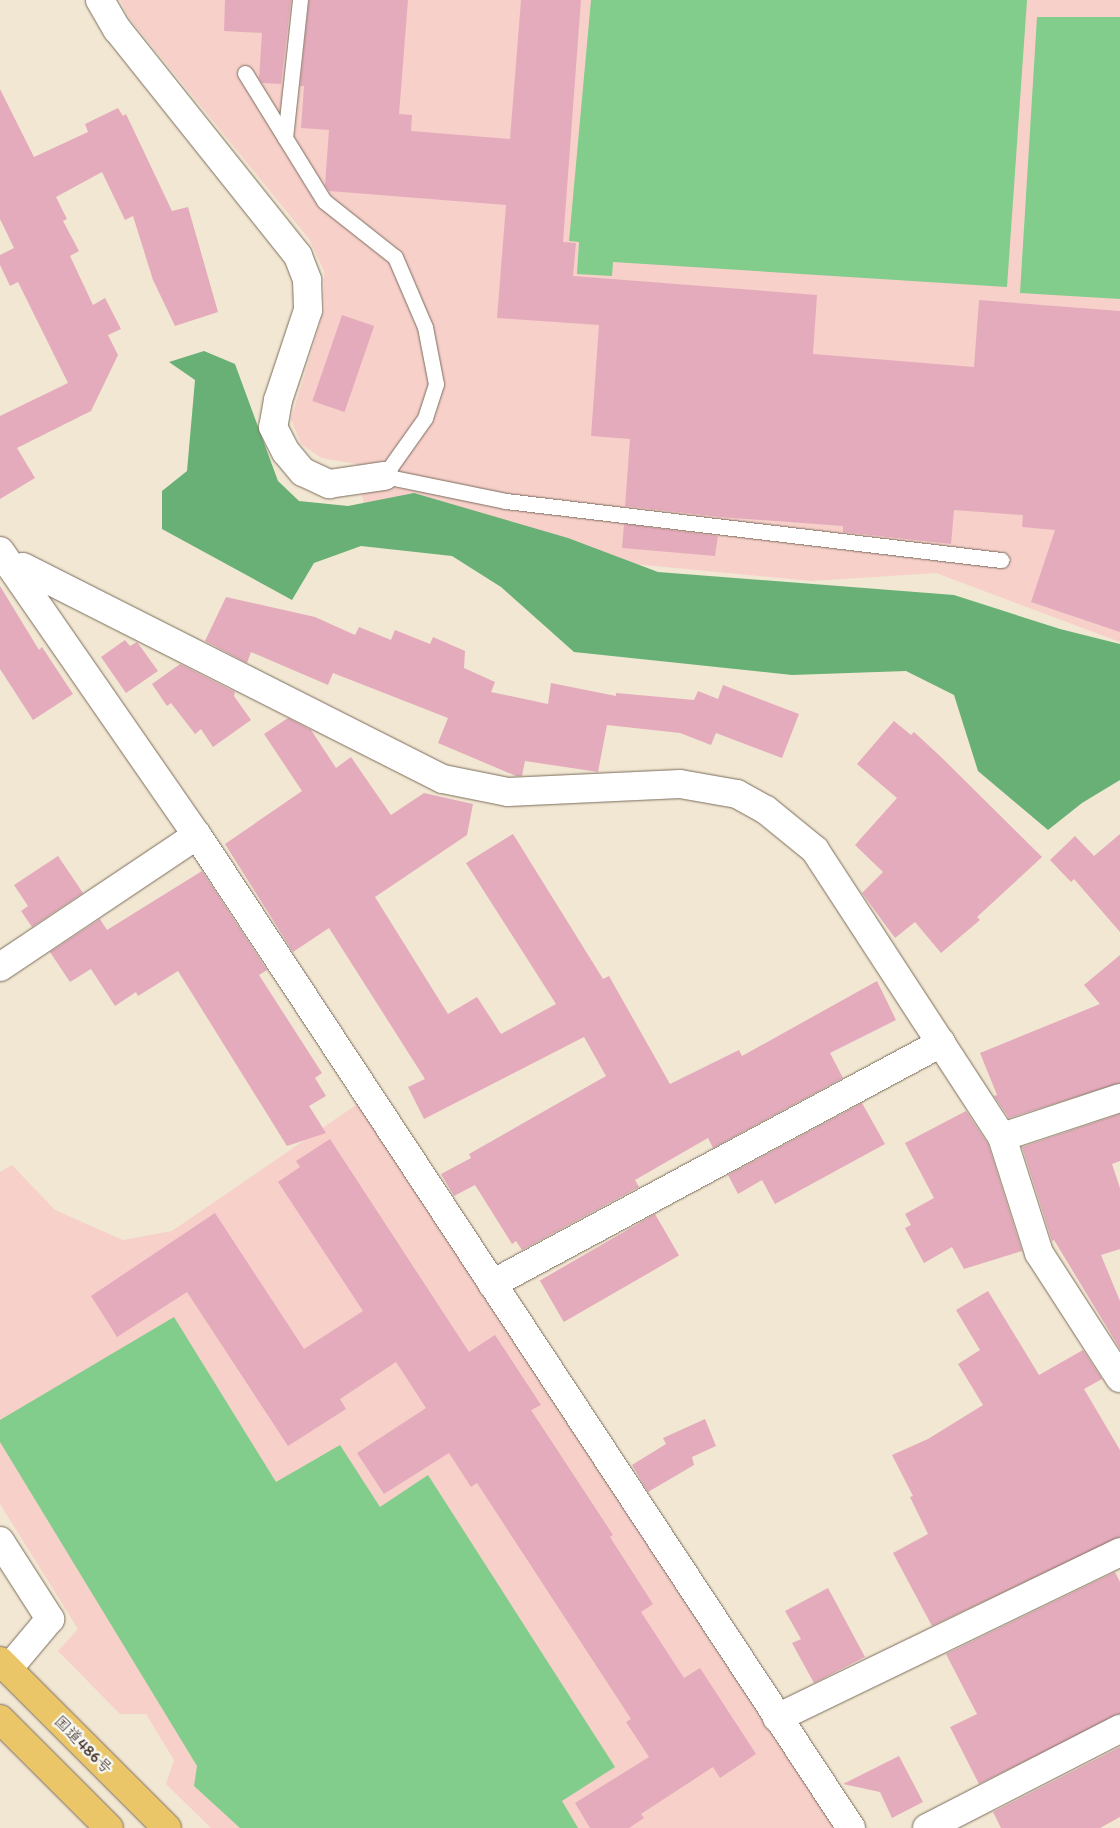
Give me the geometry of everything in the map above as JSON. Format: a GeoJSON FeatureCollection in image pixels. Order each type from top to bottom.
{"type":"FeatureCollection","features":[{"type":"Feature","properties":{"kind":"highway","name":"国道486号"},"geometry":{"type":"LineString","coordinates":[[4,1665],[167,1828]]}},
{"type":"Feature","properties":{"kind":"highway"},"geometry":{"type":"LineString","coordinates":[[0,1719],[109,1828]]}},
{"type":"Feature","properties":{"kind":"street"},"geometry":{"type":"LineString","coordinates":[[100,0],[118,29],[298,256],[307,280],[308,310],[278,400],[273,427],[286,452],[303,472],[329,484],[384,476]]}},
{"type":"Feature","properties":{"kind":"street"},"geometry":{"type":"LineString","coordinates":[[7,561],[197,835],[851,1828]]}},
{"type":"Feature","properties":{"kind":"street"},"geometry":{"type":"LineString","coordinates":[[7,561],[23,567],[444,779],[508,792],[680,784],[737,794],[766,810],[815,850],[1002,1137],[1039,1253],[1120,1378]]}},
{"type":"Feature","properties":{"kind":"street"},"geometry":{"type":"LineString","coordinates":[[2,961],[197,835]]}},
{"type":"Feature","properties":{"kind":"street"},"geometry":{"type":"LineString","coordinates":[[492,1284],[941,1043]]}},
{"type":"Feature","properties":{"kind":"street"},"geometry":{"type":"LineString","coordinates":[[1002,1137],[1120,1098]]}},
{"type":"Feature","properties":{"kind":"street"},"geometry":{"type":"LineString","coordinates":[[0,1541],[50,1619],[4,1665]]}},
{"type":"Feature","properties":{"kind":"street"},"geometry":{"type":"LineString","coordinates":[[777,1718],[1120,1552]]}},
{"type":"Feature","properties":{"kind":"street"},"geometry":{"type":"LineString","coordinates":[[927,1828],[1120,1729]]}},
{"type":"Feature","properties":{"kind":"lane"},"geometry":{"type":"LineString","coordinates":[[285,138],[300,0]]}},
{"type":"Feature","properties":{"kind":"lane"},"geometry":{"type":"LineString","coordinates":[[245,73],[324,201],[395,257],[425,327],[436,384],[425,418],[384,476],[506,501],[1002,560]]}},
{"type":"Feature","properties":{"kind":"shaded area"},"geometry":{"type":"Polygon","coordinates":[[[120,0],[1120,0],[1120,642],[936,573],[812,581],[603,561],[364,506],[357,464],[321,458],[301,444],[291,419],[324,310],[324,271],[309,239],[129,18],[120,0]]]}},
{"type":"Feature","properties":{"kind":"shaded area"},"geometry":{"type":"Polygon","coordinates":[[[359,1103],[835,1828],[211,1828],[166,1784],[174,1760],[146,1714],[120,1714],[58,1651],[78,1629],[0,1504],[0,1172],[12,1165],[55,1210],[123,1240],[172,1231],[359,1103]]]}},
{"type":"Feature","properties":{"kind":"green space"},"geometry":{"type":"Polygon","coordinates":[[[591,0],[1027,0],[1007,287],[613,262],[612,276],[577,274],[579,242],[569,241],[591,0]]]}},
{"type":"Feature","properties":{"kind":"green space"},"geometry":{"type":"Polygon","coordinates":[[[1037,17],[1120,17],[1120,299],[1020,293],[1037,17]]]}},
{"type":"Feature","properties":{"kind":"green space"},"geometry":{"type":"Polygon","coordinates":[[[204,351],[235,364],[278,481],[299,501],[348,506],[414,493],[568,538],[658,572],[954,595],[1060,629],[1120,644],[1120,780],[1082,803],[1048,830],[978,771],[954,695],[906,671],[792,675],[574,652],[501,587],[452,556],[361,546],[314,563],[292,600],[162,529],[162,491],[187,471],[195,380],[169,362],[204,351]]]}},
{"type":"Feature","properties":{"kind":"green space"},"geometry":{"type":"Polygon","coordinates":[[[174,1317],[276,1482],[340,1445],[380,1507],[428,1475],[615,1767],[562,1801],[578,1828],[240,1828],[194,1786],[197,1766],[0,1442],[0,1420],[174,1317]]]}},
{"type":"Feature","properties":{"kind":"building"},"geometry":{"type":"Polygon","coordinates":[[[225,0],[291,0],[281,84],[262,83],[259,78],[262,33],[224,31],[225,0]]]}},
{"type":"Feature","properties":{"kind":"building"},"geometry":{"type":"Polygon","coordinates":[[[309,0],[408,0],[399,114],[412,115],[411,131],[510,139],[521,0],[581,0],[563,242],[576,243],[573,276],[817,295],[813,354],[974,367],[979,300],[1120,311],[1120,632],[1031,602],[1055,530],[1022,527],[1023,515],[954,510],[951,544],[843,532],[843,526],[720,517],[625,506],[630,439],[591,436],[599,325],[497,318],[506,205],[329,191],[325,185],[329,130],[301,128],[304,86],[300,86],[309,0]]]}},
{"type":"Feature","properties":{"kind":"building"},"geometry":{"type":"Polygon","coordinates":[[[0,89],[34,157],[88,132],[85,124],[118,108],[123,116],[126,114],[172,211],[188,207],[218,312],[175,326],[153,280],[133,216],[125,220],[102,172],[56,197],[67,219],[63,221],[79,251],[70,256],[93,305],[105,298],[121,329],[108,335],[118,355],[91,411],[17,448],[35,478],[0,499],[0,416],[68,383],[18,282],[10,286],[0,265],[0,255],[14,248],[0,219],[0,89]]]}},
{"type":"Feature","properties":{"kind":"building"},"geometry":{"type":"Polygon","coordinates":[[[342,315],[374,326],[345,412],[312,401],[342,315]]]}},
{"type":"Feature","properties":{"kind":"building"},"geometry":{"type":"Polygon","coordinates":[[[624,524],[718,536],[715,556],[622,548],[624,524]]]}},
{"type":"Feature","properties":{"kind":"building"},"geometry":{"type":"Polygon","coordinates":[[[0,586],[39,650],[42,647],[73,694],[33,720],[0,669],[0,586]]]}},
{"type":"Feature","properties":{"kind":"building"},"geometry":{"type":"Polygon","coordinates":[[[226,597],[315,617],[355,635],[359,627],[391,640],[395,630],[430,644],[433,637],[465,651],[464,668],[495,682],[491,692],[548,704],[551,683],[616,696],[616,693],[694,700],[698,691],[718,699],[723,685],[799,714],[782,758],[716,733],[711,745],[680,733],[607,725],[598,772],[525,761],[522,776],[516,776],[438,743],[448,718],[333,673],[328,685],[251,652],[247,663],[205,641],[226,597]]]}},
{"type":"Feature","properties":{"kind":"building"},"geometry":{"type":"Polygon","coordinates":[[[125,640],[130,646],[137,642],[158,671],[126,693],[101,657],[125,640]]]}},
{"type":"Feature","properties":{"kind":"building"},"geometry":{"type":"Polygon","coordinates":[[[180,664],[235,692],[234,696],[251,720],[213,747],[201,729],[195,734],[171,703],[167,706],[152,684],[180,664]]]}},
{"type":"Feature","properties":{"kind":"building"},"geometry":{"type":"Polygon","coordinates":[[[288,718],[311,730],[336,768],[351,757],[391,815],[424,793],[473,804],[467,835],[375,897],[448,1014],[477,997],[501,1034],[556,1004],[466,863],[513,834],[603,979],[609,976],[670,1084],[739,1050],[742,1056],[877,981],[896,1020],[830,1053],[843,1078],[713,1148],[708,1138],[635,1180],[639,1187],[522,1250],[516,1241],[512,1244],[475,1185],[454,1196],[441,1174],[471,1158],[469,1154],[606,1076],[584,1037],[424,1119],[408,1087],[425,1079],[329,928],[293,952],[225,844],[302,791],[264,734],[288,718]]]}},
{"type":"Feature","properties":{"kind":"building"},"geometry":{"type":"Polygon","coordinates":[[[894,721],[911,735],[914,732],[1042,857],[977,917],[980,920],[941,953],[915,922],[895,938],[862,893],[883,872],[855,845],[897,798],[857,764],[894,721]]]}},
{"type":"Feature","properties":{"kind":"building"},"geometry":{"type":"Polygon","coordinates":[[[1120,834],[1120,932],[1074,879],[1071,882],[1050,860],[1075,836],[1094,856],[1120,834]]]}},
{"type":"Feature","properties":{"kind":"building"},"geometry":{"type":"Polygon","coordinates":[[[58,856],[83,893],[32,927],[21,911],[28,906],[14,885],[58,856]]]}},
{"type":"Feature","properties":{"kind":"building"},"geometry":{"type":"Polygon","coordinates":[[[202,871],[267,970],[259,975],[322,1073],[315,1078],[326,1096],[309,1106],[326,1133],[287,1146],[178,971],[138,996],[136,992],[115,1006],[91,969],[70,982],[50,952],[100,919],[107,930],[202,871]]]}},
{"type":"Feature","properties":{"kind":"building"},"geometry":{"type":"Polygon","coordinates":[[[1120,955],[1120,1083],[1009,1118],[994,1096],[997,1095],[980,1053],[1100,1004],[1084,985],[1120,955]]]}},
{"type":"Feature","properties":{"kind":"building"},"geometry":{"type":"Polygon","coordinates":[[[862,1103],[885,1144],[775,1204],[762,1180],[738,1194],[728,1175],[862,1103]]]}},
{"type":"Feature","properties":{"kind":"building"},"geometry":{"type":"Polygon","coordinates":[[[966,1111],[988,1144],[1022,1251],[964,1269],[952,1247],[924,1263],[905,1228],[911,1225],[905,1214],[934,1198],[905,1143],[966,1111]]]}},
{"type":"Feature","properties":{"kind":"building"},"geometry":{"type":"Polygon","coordinates":[[[1120,1114],[1120,1161],[1112,1164],[1120,1188],[1120,1249],[1101,1255],[1120,1301],[1120,1349],[1054,1240],[1052,1241],[1022,1147],[1120,1114]]]}},
{"type":"Feature","properties":{"kind":"building"},"geometry":{"type":"Polygon","coordinates":[[[330,1139],[469,1352],[495,1335],[541,1405],[531,1410],[613,1535],[610,1537],[653,1604],[641,1612],[684,1678],[700,1668],[756,1754],[720,1778],[713,1767],[641,1814],[644,1818],[629,1828],[590,1828],[575,1803],[649,1757],[626,1722],[631,1719],[477,1483],[471,1487],[449,1453],[384,1494],[357,1453],[426,1408],[396,1362],[340,1399],[346,1409],[288,1446],[187,1292],[117,1337],[91,1296],[215,1213],[304,1349],[363,1311],[278,1182],[300,1167],[296,1161],[330,1139]]]}},
{"type":"Feature","properties":{"kind":"building"},"geometry":{"type":"Polygon","coordinates":[[[655,1214],[679,1256],[564,1322],[540,1280],[655,1214]]]}},
{"type":"Feature","properties":{"kind":"building"},"geometry":{"type":"Polygon","coordinates":[[[988,1291],[1039,1375],[1083,1350],[1102,1379],[1084,1389],[1120,1450],[1120,1537],[932,1626],[893,1553],[928,1534],[910,1497],[913,1496],[892,1455],[928,1439],[983,1405],[958,1364],[980,1350],[956,1310],[988,1291]]]}},
{"type":"Feature","properties":{"kind":"building"},"geometry":{"type":"Polygon","coordinates":[[[705,1419],[716,1446],[692,1457],[694,1465],[648,1492],[632,1465],[666,1444],[663,1438],[705,1419]]]}},
{"type":"Feature","properties":{"kind":"building"},"geometry":{"type":"Polygon","coordinates":[[[1115,1572],[1120,1582],[1120,1714],[979,1784],[950,1727],[977,1714],[946,1654],[1115,1572]]]}},
{"type":"Feature","properties":{"kind":"building"},"geometry":{"type":"Polygon","coordinates":[[[828,1588],[865,1657],[814,1683],[792,1643],[801,1639],[785,1611],[828,1588]]]}},
{"type":"Feature","properties":{"kind":"building"},"geometry":{"type":"Polygon","coordinates":[[[1120,1747],[1120,1817],[1100,1828],[1001,1828],[993,1812],[1120,1747]]]}},
{"type":"Feature","properties":{"kind":"building"},"geometry":{"type":"Polygon","coordinates":[[[899,1756],[923,1802],[892,1818],[880,1792],[843,1784],[899,1756]]]}}]}
